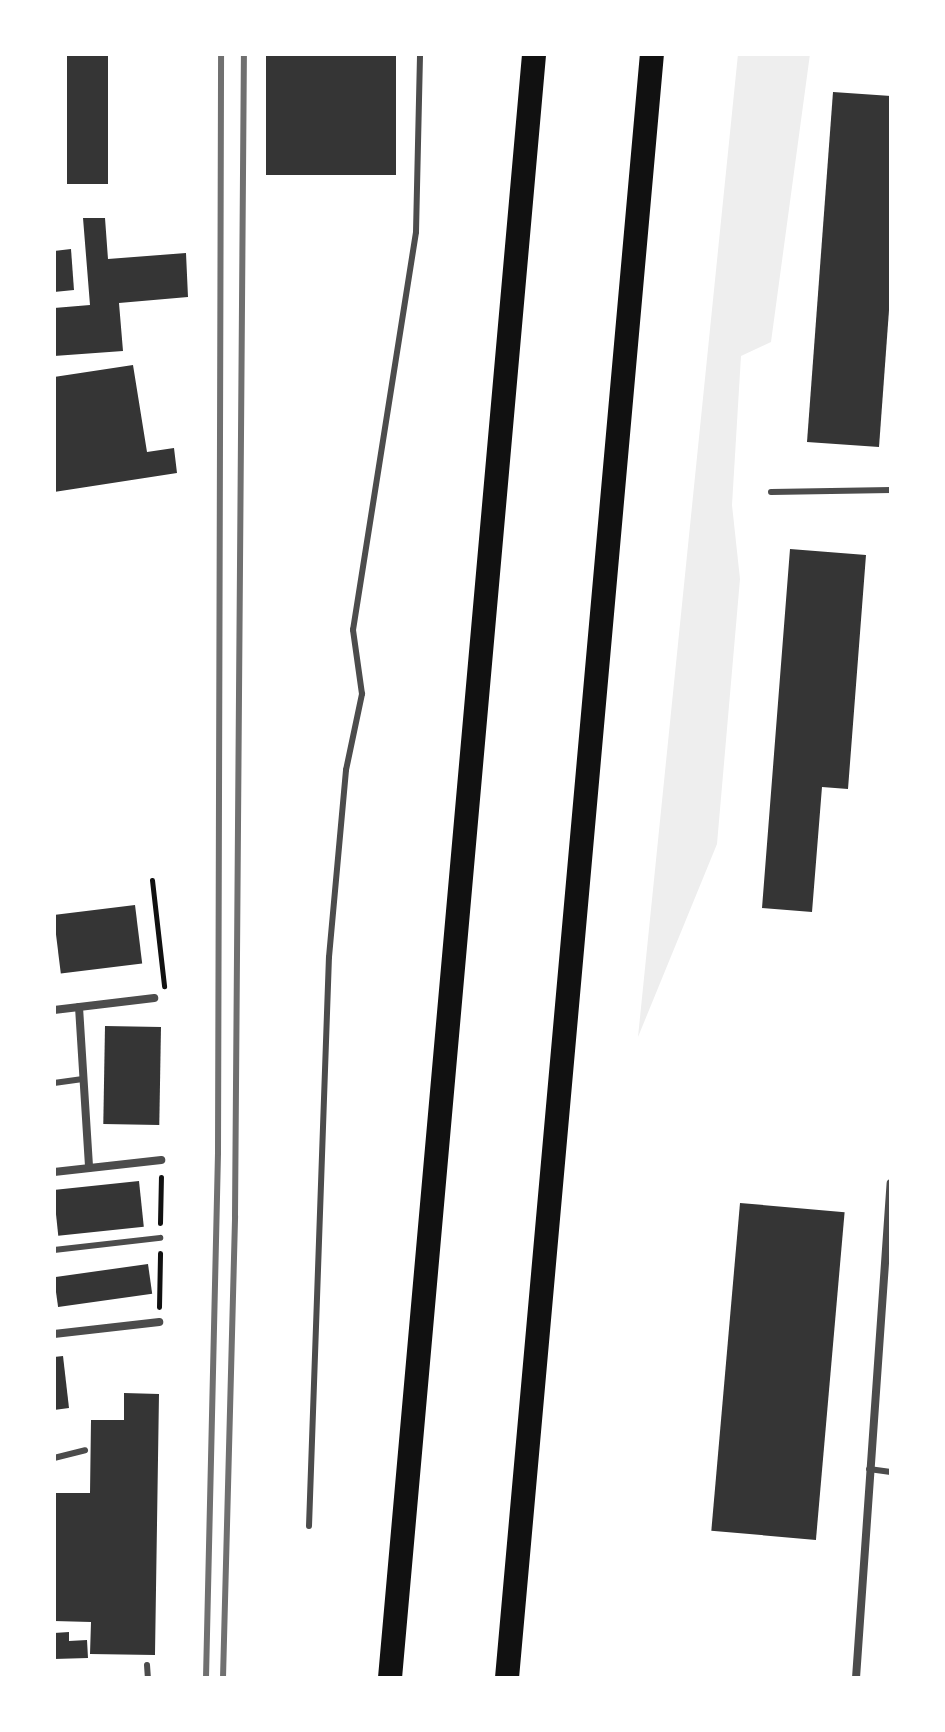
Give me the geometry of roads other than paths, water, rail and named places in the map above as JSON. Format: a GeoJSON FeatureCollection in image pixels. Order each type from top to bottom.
{"type":"FeatureCollection","features":[{"type":"Feature","properties":{"kind":"highway"},"geometry":{"type":"LineString","coordinates":[[521,54],[528,129]]}},
{"type":"Feature","properties":{"kind":"highway"},"geometry":{"type":"LineString","coordinates":[[390,1678],[534,54]]}},
{"type":"Feature","properties":{"kind":"highway"},"geometry":{"type":"LineString","coordinates":[[507,1678],[653,62]]}},
{"type":"Feature","properties":{"kind":"street"},"geometry":{"type":"LineString","coordinates":[[54,1010],[154,998]]}},
{"type":"Feature","properties":{"kind":"street"},"geometry":{"type":"LineString","coordinates":[[79,1007],[89,1168]]}},
{"type":"Feature","properties":{"kind":"street"},"geometry":{"type":"LineString","coordinates":[[54,1172],[161,1160]]}},
{"type":"Feature","properties":{"kind":"street"},"geometry":{"type":"LineString","coordinates":[[856,1678],[891,1183]]}},
{"type":"Feature","properties":{"kind":"street"},"geometry":{"type":"LineString","coordinates":[[54,1334],[159,1322]]}},
{"type":"Feature","properties":{"kind":"lane"},"geometry":{"type":"LineString","coordinates":[[309,1526],[329,957],[346,770],[362,694],[353,630],[416,232],[420,54]]}},
{"type":"Feature","properties":{"kind":"lane"},"geometry":{"type":"LineString","coordinates":[[771,492],[891,490]]}},
{"type":"Feature","properties":{"kind":"lane"},"geometry":{"type":"LineString","coordinates":[[54,1083],[83,1079]]}},
{"type":"Feature","properties":{"kind":"lane"},"geometry":{"type":"LineString","coordinates":[[54,1250],[160,1238]]}},
{"type":"Feature","properties":{"kind":"lane"},"geometry":{"type":"LineString","coordinates":[[54,1458],[85,1450]]}},
{"type":"Feature","properties":{"kind":"lane"},"geometry":{"type":"LineString","coordinates":[[869,1469],[891,1472]]}},
{"type":"Feature","properties":{"kind":"lane"},"geometry":{"type":"LineString","coordinates":[[147,1665],[148,1678]]}},
{"type":"Feature","properties":{"kind":"railway"},"geometry":{"type":"LineString","coordinates":[[206,1678],[218,1153],[221,54]]}},
{"type":"Feature","properties":{"kind":"railway"},"geometry":{"type":"LineString","coordinates":[[223,1678],[235,1216],[244,54]]}}]}
